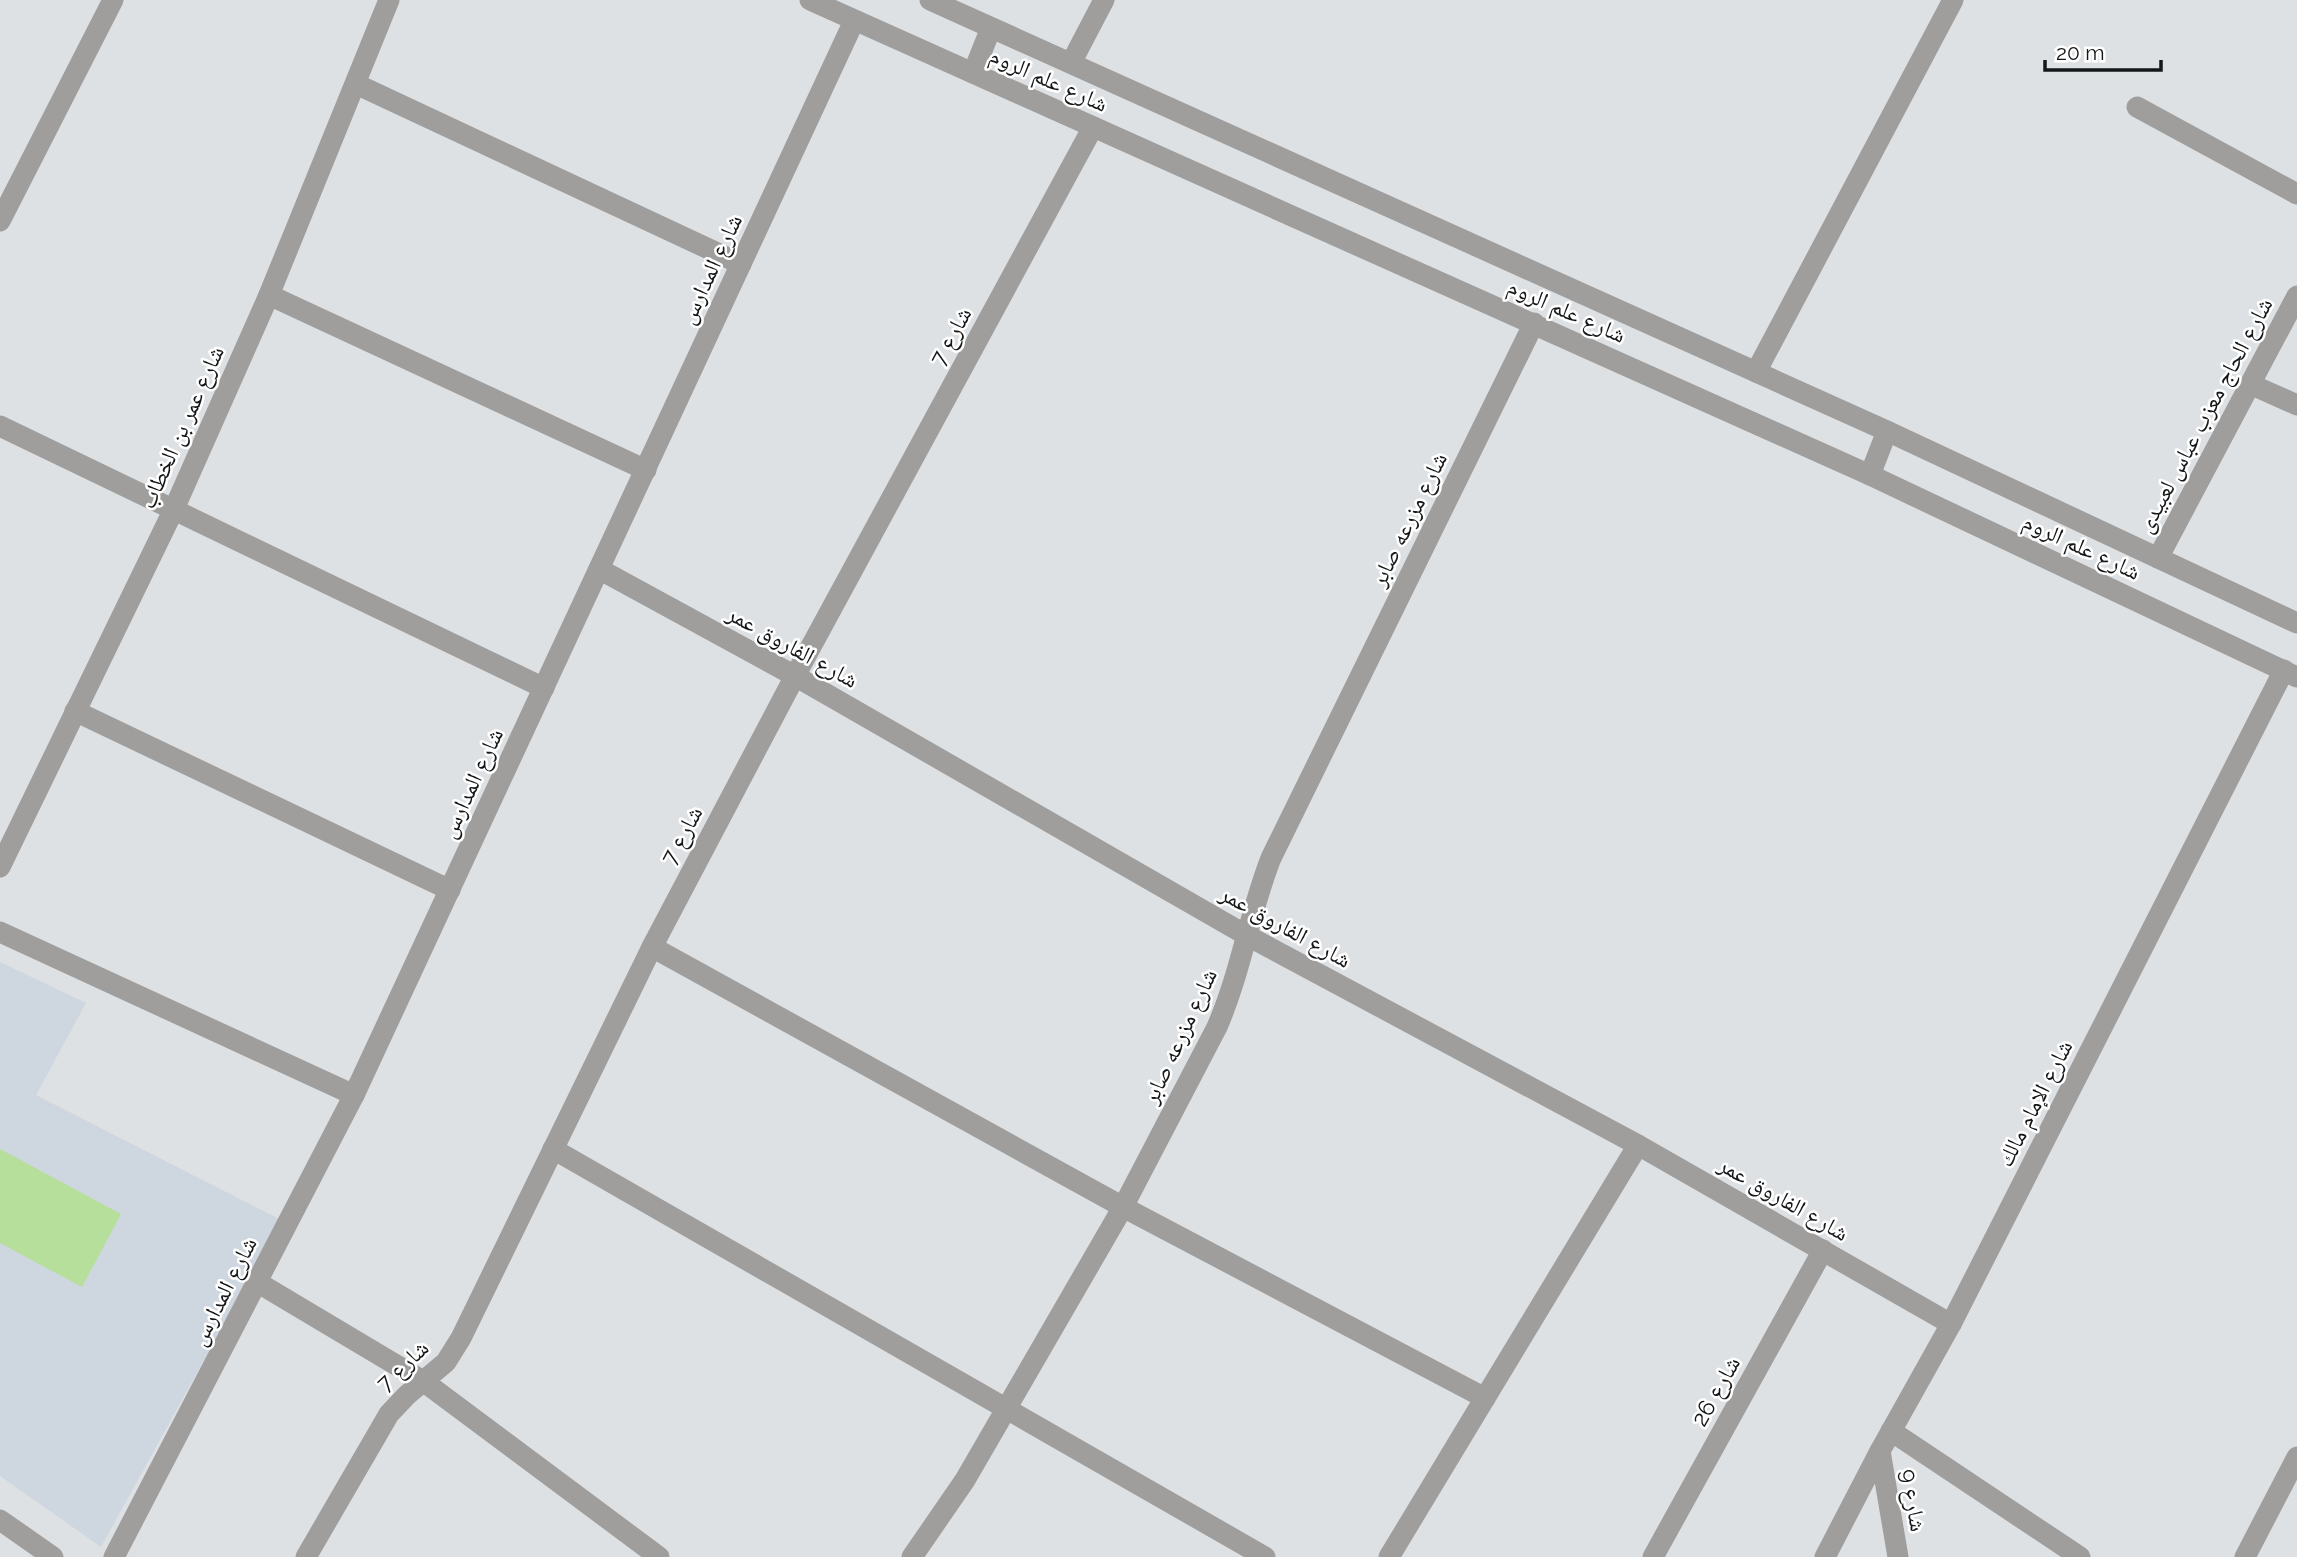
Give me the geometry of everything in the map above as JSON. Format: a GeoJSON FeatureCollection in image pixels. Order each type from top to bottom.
{"type":"FeatureCollection","features":[{"type":"Feature","properties":{"kind":"street"},"geometry":{"type":"LineString","coordinates":[[0,221],[113,0]]}},
{"type":"Feature","properties":{"kind":"street","name":"شارع عمر بن الخطاب"},"geometry":{"type":"LineString","coordinates":[[0,867],[174,509],[269,295],[389,0]]}},
{"type":"Feature","properties":{"kind":"street","name":"شارع علم الروم"},"geometry":{"type":"LineString","coordinates":[[810,0],[1870,475],[2290,674]]}},
{"type":"Feature","properties":{"kind":"street","name":"شارع علم الروم"},"geometry":{"type":"LineString","coordinates":[[930,0],[1887,431],[2297,623]]}},
{"type":"Feature","properties":{"kind":"street"},"geometry":{"type":"LineString","coordinates":[[1071,64],[1104,0]]}},
{"type":"Feature","properties":{"kind":"street"},"geometry":{"type":"LineString","coordinates":[[1756,372],[1952,0]]}},
{"type":"Feature","properties":{"kind":"street","name":"شارع المدارس"},"geometry":{"type":"LineString","coordinates":[[114,1557],[354,1095],[854,21]]}},
{"type":"Feature","properties":{"kind":"street"},"geometry":{"type":"LineString","coordinates":[[972,73],[991,28]]}},
{"type":"Feature","properties":{"kind":"street"},"geometry":{"type":"LineString","coordinates":[[356,83],[741,264]]}},
{"type":"Feature","properties":{"kind":"street"},"geometry":{"type":"LineString","coordinates":[[2137,107],[2297,194]]}},
{"type":"Feature","properties":{"kind":"street","name":"شارع 7"},"geometry":{"type":"LineString","coordinates":[[306,1557],[389,1414],[446,1362],[461,1338],[652,947],[795,676],[1093,127]]}},
{"type":"Feature","properties":{"kind":"street"},"geometry":{"type":"LineString","coordinates":[[269,295],[646,470]]}},
{"type":"Feature","properties":{"kind":"street","name":"شارع الحاج معزب عباس لعبيدى"},"geometry":{"type":"LineString","coordinates":[[2158,558],[2297,296]]}},
{"type":"Feature","properties":{"kind":"street","name":"شارع مزرعه صابر"},"geometry":{"type":"LineString","coordinates":[[912,1557],[965,1480],[1123,1207],[1217,1027],[1237,977],[1253,909],[1271,858],[1534,323]]}},
{"type":"Feature","properties":{"kind":"street"},"geometry":{"type":"LineString","coordinates":[[2250,384],[2297,405]]}},
{"type":"Feature","properties":{"kind":"street"},"geometry":{"type":"LineString","coordinates":[[0,426],[544,688]]}},
{"type":"Feature","properties":{"kind":"street"},"geometry":{"type":"LineString","coordinates":[[1870,475],[1887,431]]}},
{"type":"Feature","properties":{"kind":"street","name":"شارع الفاروق عمر"},"geometry":{"type":"LineString","coordinates":[[599,569],[795,676],[1246,935],[1638,1145],[1951,1324]]}},
{"type":"Feature","properties":{"kind":"street","name":"شارع الإمام مالك"},"geometry":{"type":"LineString","coordinates":[[1825,1557],[1951,1324],[2290,674]]}},
{"type":"Feature","properties":{"kind":"street"},"geometry":{"type":"LineString","coordinates":[[75,711],[450,890]]}},
{"type":"Feature","properties":{"kind":"street"},"geometry":{"type":"LineString","coordinates":[[0,932],[354,1095]]}},
{"type":"Feature","properties":{"kind":"street"},"geometry":{"type":"LineString","coordinates":[[652,947],[1123,1207],[1485,1398]]}},
{"type":"Feature","properties":{"kind":"street"},"geometry":{"type":"LineString","coordinates":[[1389,1557],[1638,1145]]}},
{"type":"Feature","properties":{"kind":"street"},"geometry":{"type":"LineString","coordinates":[[553,1149],[1265,1557]]}},
{"type":"Feature","properties":{"kind":"street","name":"شارع 26"},"geometry":{"type":"LineString","coordinates":[[1653,1557],[1823,1250]]}},
{"type":"Feature","properties":{"kind":"street"},"geometry":{"type":"LineString","coordinates":[[257,1282],[424,1381],[659,1557]]}},
{"type":"Feature","properties":{"kind":"street"},"geometry":{"type":"LineString","coordinates":[[1891,1431],[2080,1557]]}},
{"type":"Feature","properties":{"kind":"street","name":"شارع 9"},"geometry":{"type":"LineString","coordinates":[[1880,1451],[1898,1557]]}},
{"type":"Feature","properties":{"kind":"street"},"geometry":{"type":"LineString","coordinates":[[2245,1557],[2297,1457]]}},
{"type":"Feature","properties":{"kind":"street"},"geometry":{"type":"LineString","coordinates":[[0,1520],[52,1557]]}},
{"type":"Feature","properties":{"kind":"shaded area"},"geometry":{"type":"Polygon","coordinates":[[[0,962],[86,1003],[36,1095],[281,1220],[101,1547],[0,1476],[0,962]]]}},
{"type":"Feature","properties":{"kind":"green space"},"geometry":{"type":"Polygon","coordinates":[[[0,1149],[121,1214],[82,1287],[0,1243],[0,1149]]]}}]}
